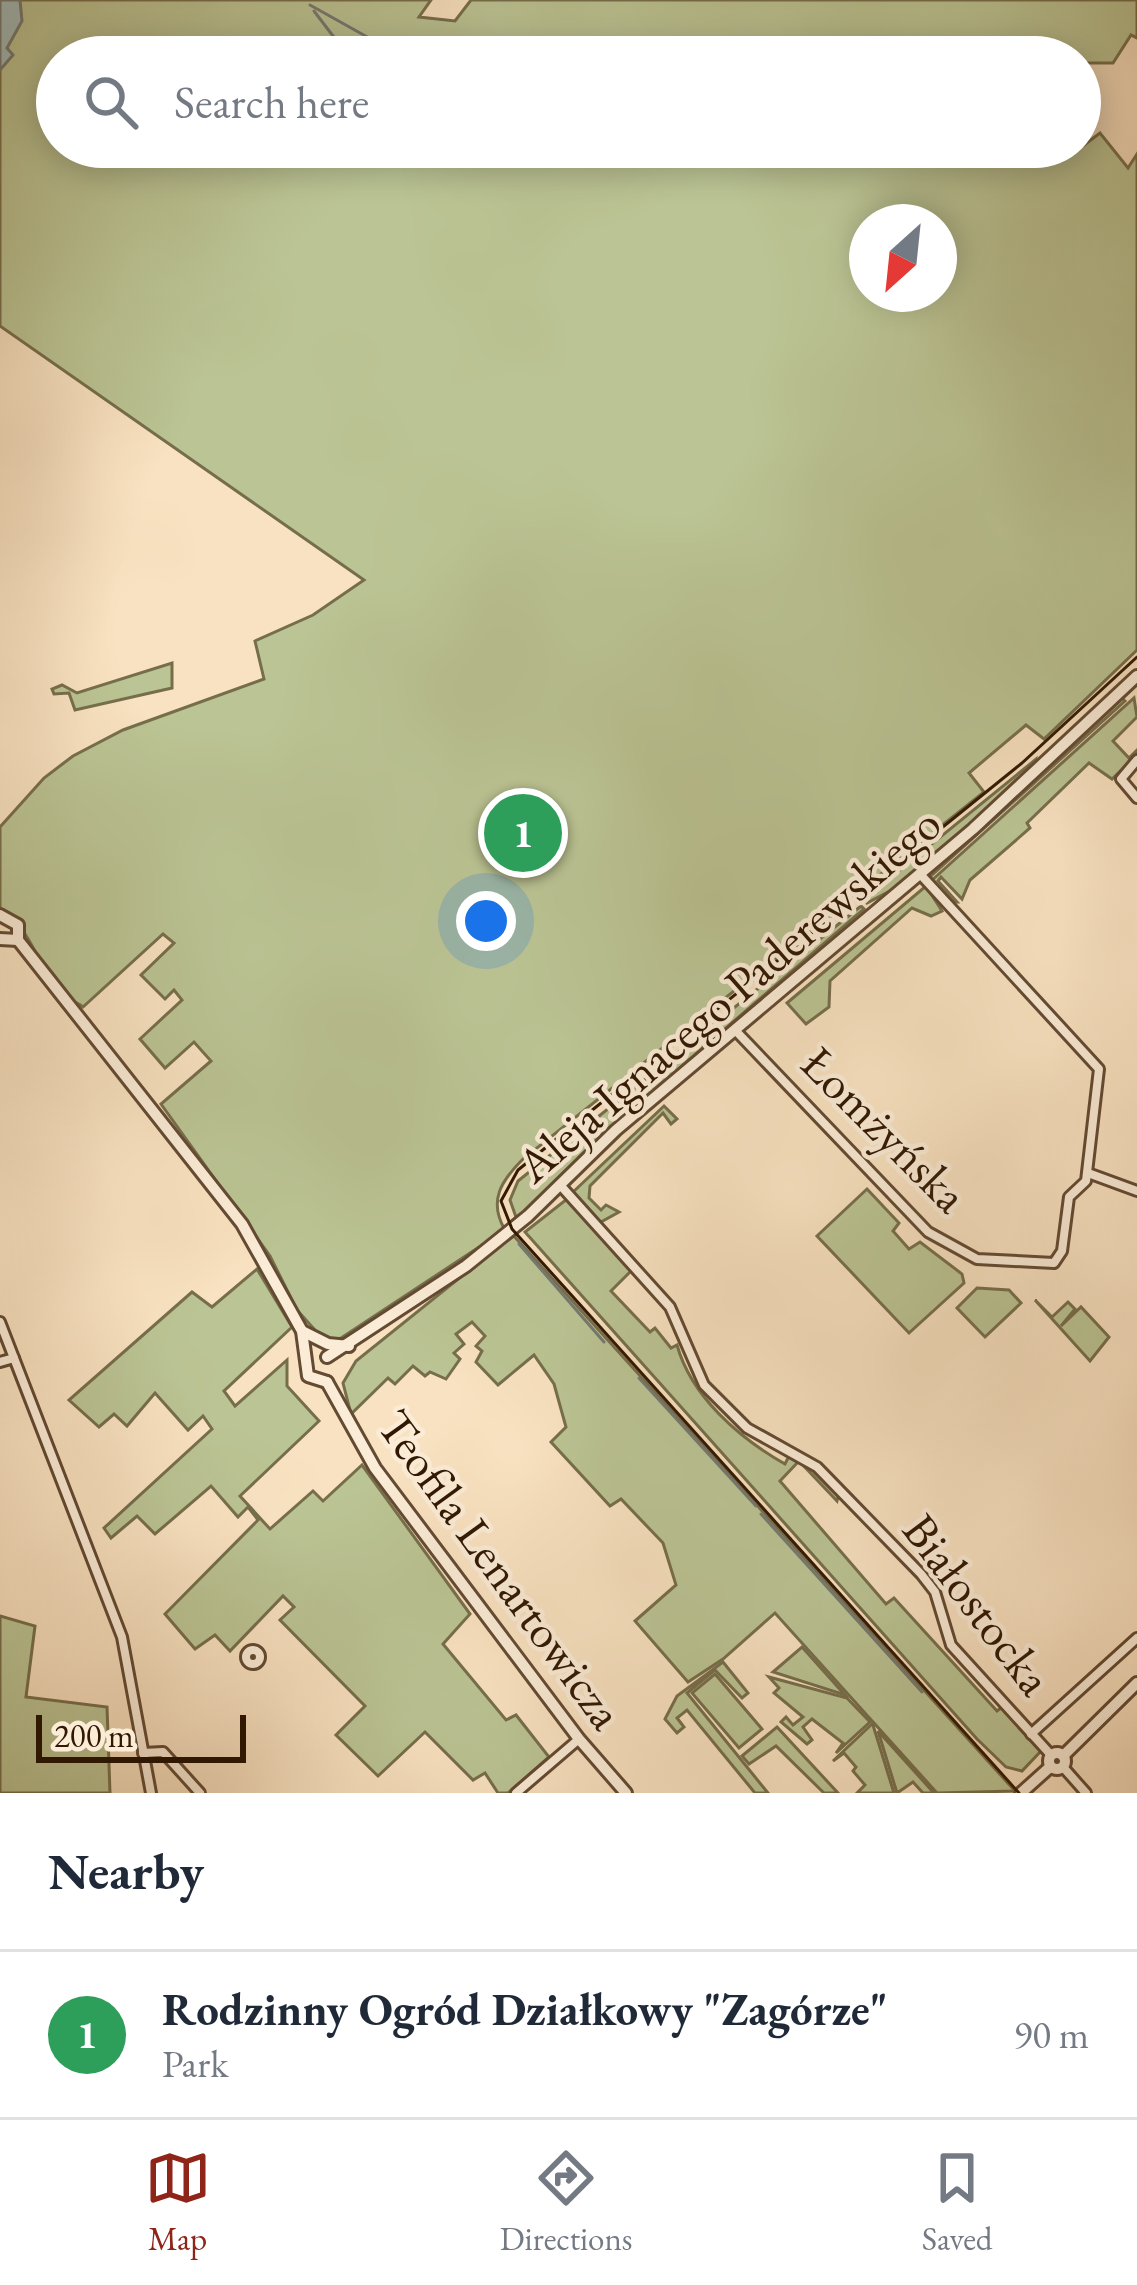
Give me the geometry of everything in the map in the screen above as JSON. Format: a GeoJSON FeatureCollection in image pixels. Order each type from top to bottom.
{"type":"FeatureCollection","features":[{"type":"Feature","properties":{"kind":"street","name":"Aleja Ignacego Paderewskiego"},"geometry":{"type":"LineString","coordinates":[[328,1359],[466,1266],[561,1186],[616,1130],[1131,690],[1137,676]]}},
{"type":"Feature","properties":{"kind":"street"},"geometry":{"type":"LineString","coordinates":[[1137,760],[1120,779],[1137,799]]}},
{"type":"Feature","properties":{"kind":"street"},"geometry":{"type":"LineString","coordinates":[[920,874],[1100,1069],[1087,1173],[1137,1191]]}},
{"type":"Feature","properties":{"kind":"street"},"geometry":{"type":"LineString","coordinates":[[2,920],[20,928],[18,940],[233,1212],[302,1331],[328,1359],[327,1382]]}},
{"type":"Feature","properties":{"kind":"street"},"geometry":{"type":"LineString","coordinates":[[0,940],[18,940]]}},
{"type":"Feature","properties":{"kind":"street","name":"Łomżyńska"},"geometry":{"type":"LineString","coordinates":[[735,1029],[920,1225],[965,1254],[987,1261],[1054,1263],[1062,1251],[1066,1203],[1082,1190],[1087,1173]]}},
{"type":"Feature","properties":{"kind":"street","name":"Białostocka"},"geometry":{"type":"LineString","coordinates":[[561,1186],[670,1307],[704,1385],[747,1428],[817,1466],[921,1574],[938,1599],[951,1645],[1086,1793]]}},
{"type":"Feature","properties":{"kind":"street"},"geometry":{"type":"LineString","coordinates":[[0,1322],[122,1637],[151,1793]]}},
{"type":"Feature","properties":{"kind":"street"},"geometry":{"type":"LineString","coordinates":[[302,1331],[328,1344],[350,1346]]}},
{"type":"Feature","properties":{"kind":"street"},"geometry":{"type":"LineString","coordinates":[[302,1331],[309,1361],[328,1359]]}},
{"type":"Feature","properties":{"kind":"street"},"geometry":{"type":"LineString","coordinates":[[0,1362],[14,1358]]}},
{"type":"Feature","properties":{"kind":"street","name":"Teofila Lenartowicza"},"geometry":{"type":"LineString","coordinates":[[309,1361],[310,1379],[327,1382],[375,1468],[579,1739],[626,1793]]}},
{"type":"Feature","properties":{"kind":"street"},"geometry":{"type":"LineString","coordinates":[[1031,1734],[1137,1639]]}},
{"type":"Feature","properties":{"kind":"street"},"geometry":{"type":"LineString","coordinates":[[1021,1793],[1137,1683]]}},
{"type":"Feature","properties":{"kind":"street"},"geometry":{"type":"LineString","coordinates":[[516,1793],[579,1739]]}},
{"type":"Feature","properties":{"kind":"street"},"geometry":{"type":"LineString","coordinates":[[142,1753],[163,1752],[200,1793]]}},
{"type":"Feature","properties":{"kind":"green space"},"geometry":{"type":"Polygon","coordinates":[[[0,0],[431,0],[419,17],[455,21],[471,0],[1137,0],[1137,38],[1131,35],[1113,63],[1101,63],[1101,36],[36,36],[36,168],[1101,168],[1101,134],[1128,168],[1137,154],[1137,650],[1044,739],[1026,725],[969,773],[984,792],[523,1159],[499,1192],[498,1210],[505,1230],[335,1342],[323,1339],[297,1310],[270,1256],[161,1104],[211,1061],[194,1042],[165,1068],[140,1039],[182,1000],[174,990],[165,999],[141,975],[174,943],[163,934],[83,1007],[58,989],[22,930],[0,911],[0,827],[44,778],[73,756],[123,730],[264,679],[255,641],[313,615],[364,580],[0,326],[0,0]]]}},
{"type":"Feature","properties":{"kind":"green space"},"geometry":{"type":"Polygon","coordinates":[[[172,663],[172,688],[75,710],[69,693],[54,694],[52,689],[62,685],[77,693],[172,663]]]}},
{"type":"Feature","properties":{"kind":"green space"},"geometry":{"type":"Polygon","coordinates":[[[1121,697],[1125,701],[930,877],[932,870],[1121,697]]]}},
{"type":"Feature","properties":{"kind":"green space"},"geometry":{"type":"Polygon","coordinates":[[[1134,698],[1137,717],[1113,741],[1129,758],[1137,750],[1137,755],[1112,779],[1089,763],[1027,823],[1030,828],[970,880],[962,899],[941,877],[938,881],[957,902],[951,902],[931,881],[1134,698]]]}},
{"type":"Feature","properties":{"kind":"green space"},"geometry":{"type":"Polygon","coordinates":[[[1035,760],[1032,769],[903,884],[867,903],[864,899],[1035,760]]]}},
{"type":"Feature","properties":{"kind":"green space"},"geometry":{"type":"Polygon","coordinates":[[[926,886],[942,911],[931,916],[912,908],[830,981],[829,1007],[806,1024],[787,1003],[926,886]]]}},
{"type":"Feature","properties":{"kind":"green space"},"geometry":{"type":"Polygon","coordinates":[[[861,906],[864,909],[610,1128],[517,1220],[510,1200],[518,1181],[861,906]]]}},
{"type":"Feature","properties":{"kind":"green space"},"geometry":{"type":"Polygon","coordinates":[[[664,1106],[677,1119],[671,1124],[663,1113],[590,1186],[589,1198],[601,1210],[606,1205],[619,1212],[599,1223],[572,1193],[664,1106]]]}},
{"type":"Feature","properties":{"kind":"green space"},"geometry":{"type":"Polygon","coordinates":[[[867,1189],[899,1223],[893,1231],[909,1249],[920,1242],[962,1274],[964,1283],[909,1333],[817,1236],[867,1189]]]}},
{"type":"Feature","properties":{"kind":"green space"},"geometry":{"type":"Polygon","coordinates":[[[567,1199],[631,1271],[611,1291],[650,1332],[655,1328],[671,1348],[677,1345],[693,1381],[719,1414],[785,1464],[790,1454],[814,1467],[839,1493],[837,1501],[799,1461],[780,1481],[886,1604],[894,1598],[997,1711],[1002,1707],[1041,1751],[1022,1771],[1006,1767],[977,1739],[525,1232],[567,1199]]]}},
{"type":"Feature","properties":{"kind":"green space"},"geometry":{"type":"Polygon","coordinates":[[[513,1235],[1015,1791],[937,1793],[775,1613],[723,1659],[688,1682],[635,1621],[676,1585],[663,1543],[621,1499],[610,1506],[551,1442],[566,1427],[554,1384],[534,1355],[498,1385],[476,1362],[482,1351],[476,1346],[485,1336],[472,1322],[456,1334],[464,1344],[454,1353],[460,1359],[446,1379],[430,1372],[425,1376],[413,1366],[395,1384],[388,1378],[351,1414],[343,1383],[356,1361],[513,1235]]]}},
{"type":"Feature","properties":{"kind":"green space"},"geometry":{"type":"Polygon","coordinates":[[[257,1269],[292,1327],[224,1391],[235,1406],[287,1360],[287,1386],[319,1421],[240,1496],[270,1529],[313,1491],[323,1501],[362,1465],[470,1614],[443,1644],[506,1720],[516,1715],[549,1757],[508,1793],[498,1793],[485,1773],[473,1780],[425,1732],[378,1776],[336,1735],[365,1706],[280,1620],[294,1607],[283,1596],[230,1651],[215,1635],[195,1649],[165,1614],[258,1520],[248,1507],[238,1517],[211,1486],[155,1534],[137,1516],[111,1538],[104,1528],[212,1429],[203,1416],[188,1430],[155,1393],[127,1426],[114,1414],[99,1427],[69,1400],[192,1292],[212,1307],[257,1269]]]}},
{"type":"Feature","properties":{"kind":"green space"},"geometry":{"type":"Polygon","coordinates":[[[977,1288],[1009,1290],[1021,1303],[985,1337],[957,1308],[977,1288]]]}},
{"type":"Feature","properties":{"kind":"green space"},"geometry":{"type":"Polygon","coordinates":[[[1035,1300],[1052,1317],[1068,1302],[1075,1309],[1061,1326],[1081,1307],[1109,1337],[1090,1361],[1035,1300]]]}},
{"type":"Feature","properties":{"kind":"green space"},"geometry":{"type":"Polygon","coordinates":[[[0,1616],[35,1626],[26,1697],[107,1707],[110,1793],[0,1793],[0,1616]]]}},
{"type":"Feature","properties":{"kind":"green space"},"geometry":{"type":"Polygon","coordinates":[[[802,1647],[845,1695],[773,1672],[802,1647]]]}},
{"type":"Feature","properties":{"kind":"green space"},"geometry":{"type":"Polygon","coordinates":[[[723,1662],[748,1693],[742,1698],[715,1670],[687,1693],[768,1793],[755,1793],[687,1710],[677,1718],[684,1727],[677,1733],[665,1719],[677,1696],[723,1662]]]}},
{"type":"Feature","properties":{"kind":"green space"},"geometry":{"type":"Polygon","coordinates":[[[715,1674],[762,1729],[739,1748],[692,1693],[715,1674]]]}},
{"type":"Feature","properties":{"kind":"green space"},"geometry":{"type":"Polygon","coordinates":[[[769,1677],[847,1698],[870,1722],[836,1753],[843,1743],[812,1719],[803,1727],[812,1740],[807,1744],[781,1722],[786,1717],[793,1725],[803,1717],[774,1693],[779,1688],[769,1677]]]}},
{"type":"Feature","properties":{"kind":"green space"},"geometry":{"type":"Polygon","coordinates":[[[872,1724],[894,1793],[857,1793],[865,1785],[853,1771],[856,1767],[844,1753],[833,1761],[872,1724]]]}},
{"type":"Feature","properties":{"kind":"green space"},"geometry":{"type":"Polygon","coordinates":[[[777,1727],[838,1793],[824,1793],[776,1746],[749,1764],[742,1756],[777,1727]]]}},
{"type":"Feature","properties":{"kind":"green space"},"geometry":{"type":"Polygon","coordinates":[[[878,1731],[934,1793],[923,1793],[913,1782],[897,1793],[878,1731]]]}},
{"type":"Feature","properties":{"kind":"water"},"geometry":{"type":"Polygon","coordinates":[[[0,0],[20,0],[22,21],[7,48],[13,55],[0,70],[0,0]]]}},
{"type":"Feature","properties":{"kind":"waterway"},"geometry":{"type":"LineString","coordinates":[[310,5],[365,36]]}},
{"type":"Feature","properties":{"kind":"waterway"},"geometry":{"type":"LineString","coordinates":[[314,11],[333,36]]}},
{"type":"Feature","properties":{"kind":"waterway"},"geometry":{"type":"LineString","coordinates":[[519,1244],[604,1342]]}},
{"type":"Feature","properties":{"kind":"waterway"},"geometry":{"type":"LineString","coordinates":[[639,1378],[756,1506]]}},
{"type":"Feature","properties":{"kind":"waterway"},"geometry":{"type":"LineString","coordinates":[[761,1514],[922,1692]]}},
{"type":"Feature","properties":{"kind":"tram line"},"geometry":{"type":"LineString","coordinates":[[1019,1793],[512,1229],[501,1201],[518,1170],[1022,763],[1137,657]]}},
{"type":"Feature","properties":{"kind":"place","name":"Rodzinny Ogród Działkowy \"Zagórze\""},"geometry":{"type":"Point","coordinates":[523,833]}}]}
